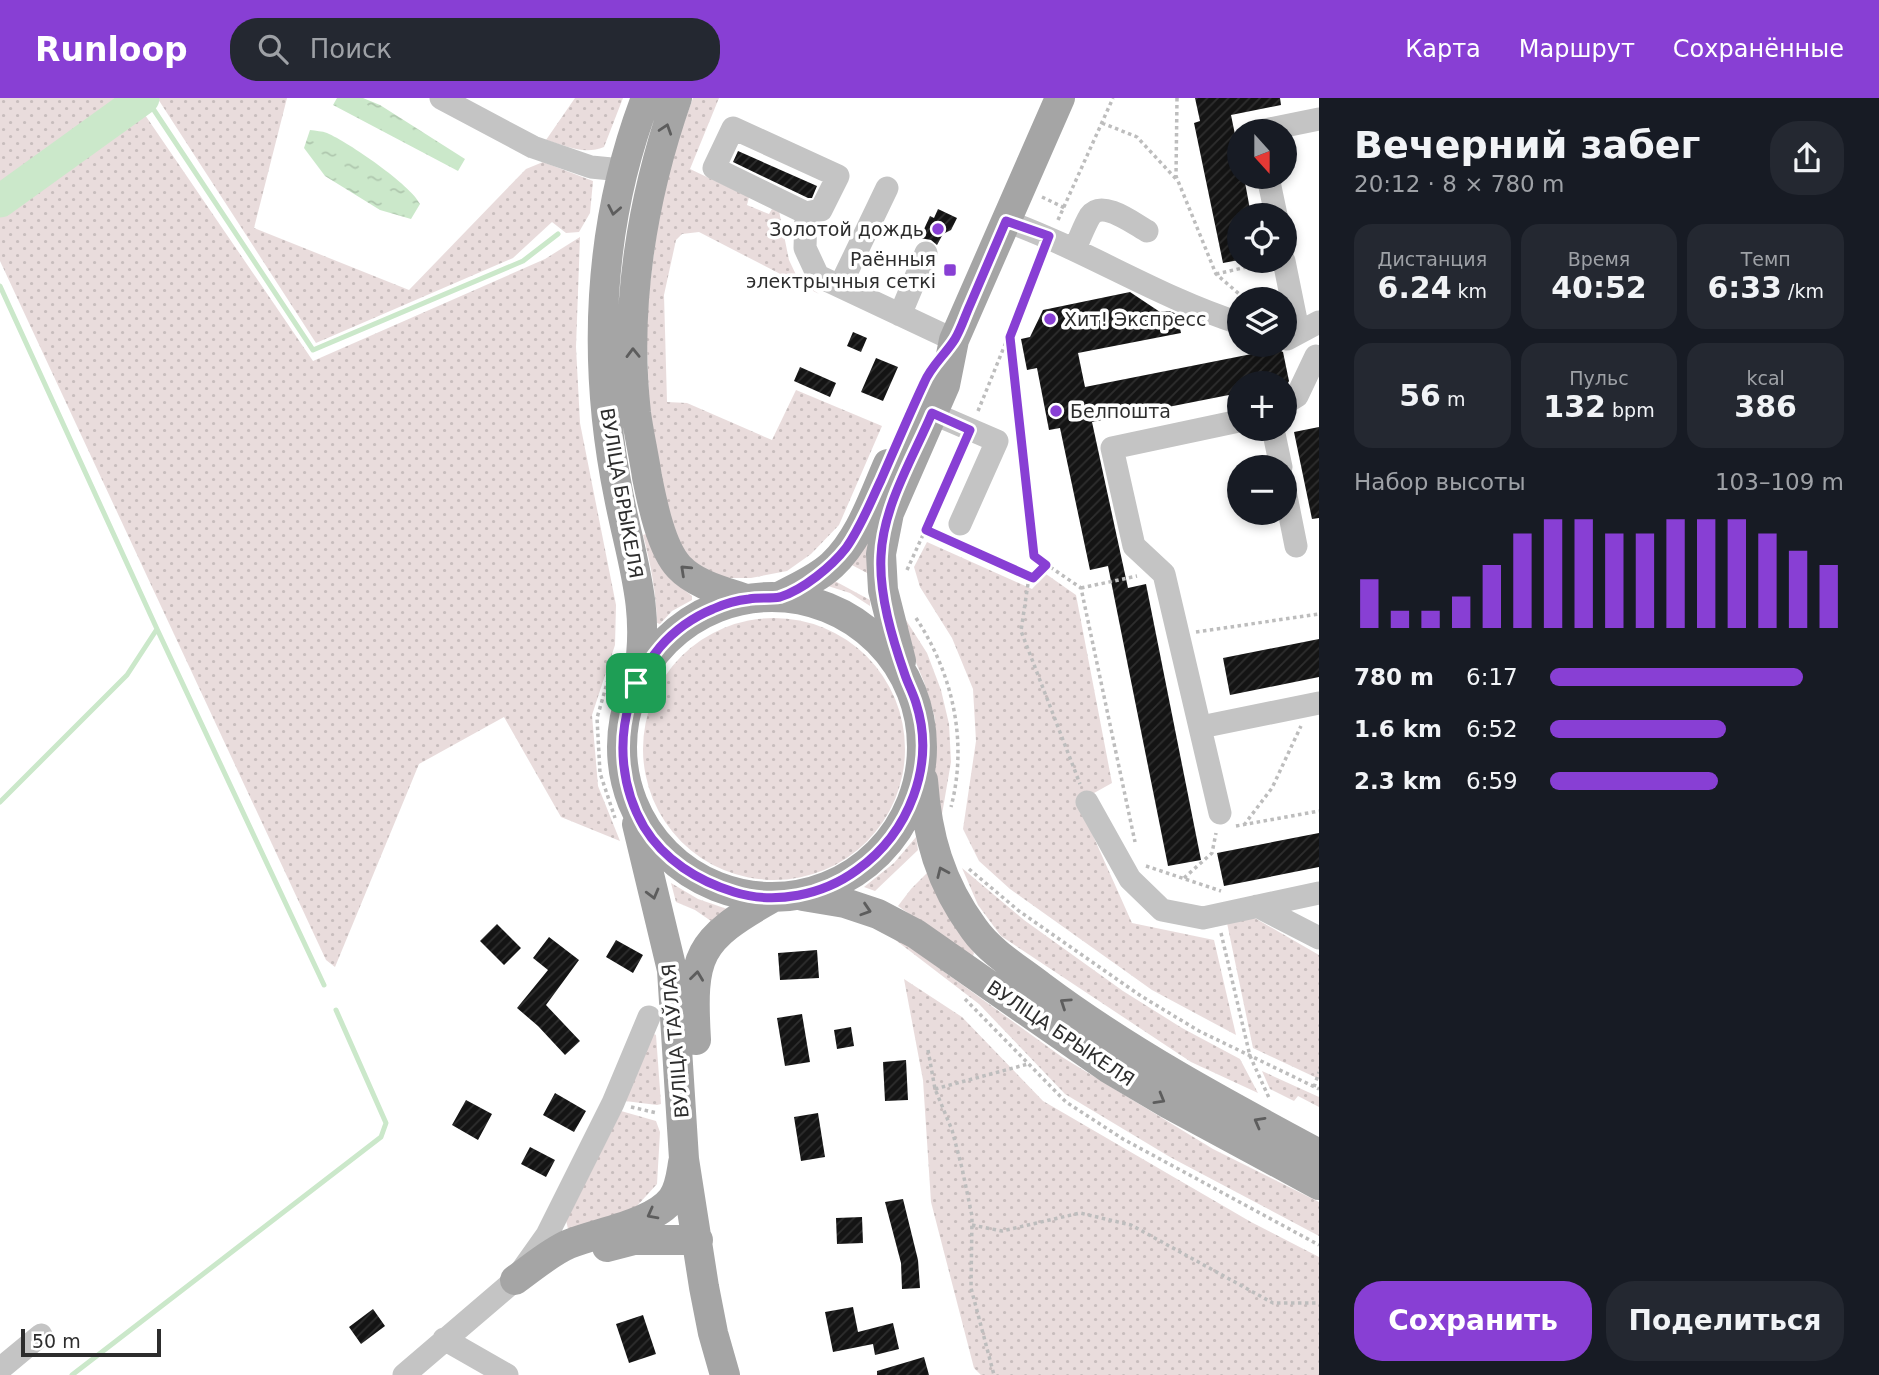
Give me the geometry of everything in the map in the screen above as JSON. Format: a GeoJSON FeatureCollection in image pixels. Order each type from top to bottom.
{"type":"FeatureCollection","features":[{"type":"Feature","properties":{"kind":"main road","name":"ВУЛІЦА БРЫКЕЛЯ"},"geometry":{"type":"LineString","coordinates":[[636,683],[643,635],[640,590],[619,497],[606,414],[601,354],[610,233],[622,170],[646,98]]}},
{"type":"Feature","properties":{"kind":"main road","name":"ВУЛІЦА БРЫКЕЛЯ"},"geometry":{"type":"LineString","coordinates":[[677,98],[652,180],[642,231],[633,325],[636,414],[653,503],[664,542],[677,565],[694,579],[746,599]]}},
{"type":"Feature","properties":{"kind":"main road"},"geometry":{"type":"LineString","coordinates":[[922,767],[921,725],[917,704],[905,675],[886,610],[881,554],[889,513],[944,385],[954,340],[1060,98]]}},
{"type":"Feature","properties":{"kind":"main road"},"geometry":{"type":"LineString","coordinates":[[779,597],[832,565],[855,535],[927,376],[954,340]]}},
{"type":"Feature","properties":{"kind":"main road"},"geometry":{"type":"LineString","coordinates":[[636,683],[655,652],[681,627],[712,609],[746,599],[779,597],[810,601],[848,617],[865,628],[887,650],[905,675]]}},
{"type":"Feature","properties":{"kind":"main road","name":"ВУЛІЦА ТАЎЛАЯ"},"geometry":{"type":"LineString","coordinates":[[636,683],[626,712],[621,743],[626,816],[672,970],[684,1158],[704,1287],[724,1375]]}},
{"type":"Feature","properties":{"kind":"main road","name":"ВУЛІЦА БРЫКЕЛЯ"},"geometry":{"type":"LineString","coordinates":[[922,767],[925,817],[936,857],[957,904],[975,931],[997,953],[1057,998],[1133,1049],[1190,1084],[1319,1154]]}},
{"type":"Feature","properties":{"kind":"main road","name":"ВУЛІЦА ТАЎЛАЯ"},"geometry":{"type":"LineString","coordinates":[[698,1240],[703,1158],[695,1012],[696,971],[702,953],[733,919],[785,896],[825,888],[850,876],[881,850],[905,818],[916,793],[922,767]]}},
{"type":"Feature","properties":{"kind":"main road","name":"ВУЛІЦА БРЫКЕЛЯ"},"geometry":{"type":"LineString","coordinates":[[626,816],[646,829],[664,853],[687,872],[713,886],[733,892],[845,903],[878,914],[916,934],[1108,1068],[1319,1185]]}},
{"type":"Feature","properties":{"kind":"main road"},"geometry":{"type":"LineString","coordinates":[[515,1280],[566,1245],[644,1219],[661,1209],[672,1199],[680,1184],[684,1158]]}},
{"type":"Feature","properties":{"kind":"main road"},"geometry":{"type":"LineString","coordinates":[[515,1280],[603,1248],[634,1240],[698,1240]]}},
{"type":"Feature","properties":{"kind":"street"},"geometry":{"type":"LineString","coordinates":[[441,98],[533,147],[591,167],[622,170]]}},
{"type":"Feature","properties":{"kind":"street"},"geometry":{"type":"LineString","coordinates":[[1297,123],[1319,119]]}},
{"type":"Feature","properties":{"kind":"street"},"geometry":{"type":"LineString","coordinates":[[733,128],[838,176],[821,210],[806,213],[714,168],[733,128]]}},
{"type":"Feature","properties":{"kind":"street"},"geometry":{"type":"LineString","coordinates":[[840,286],[887,188]]}},
{"type":"Feature","properties":{"kind":"street"},"geometry":{"type":"LineString","coordinates":[[1075,248],[1091,214],[1098,209],[1107,209],[1147,231]]}},
{"type":"Feature","properties":{"kind":"street"},"geometry":{"type":"LineString","coordinates":[[806,213],[805,248],[818,276],[954,340]]}},
{"type":"Feature","properties":{"kind":"street"},"geometry":{"type":"LineString","coordinates":[[1006,221],[1049,236],[1196,309],[1227,319]]}},
{"type":"Feature","properties":{"kind":"street"},"geometry":{"type":"LineString","coordinates":[[900,316],[926,253]]}},
{"type":"Feature","properties":{"kind":"street"},"geometry":{"type":"LineString","coordinates":[[1297,333],[1319,322]]}},
{"type":"Feature","properties":{"kind":"street"},"geometry":{"type":"LineString","coordinates":[[1297,345],[1317,357],[1297,396]]}},
{"type":"Feature","properties":{"kind":"street"},"geometry":{"type":"LineString","coordinates":[[932,413],[997,440],[960,524]]}},
{"type":"Feature","properties":{"kind":"street"},"geometry":{"type":"LineString","coordinates":[[1219,821],[1164,574],[1134,546],[1112,448],[1227,424]]}},
{"type":"Feature","properties":{"kind":"street"},"geometry":{"type":"LineString","coordinates":[[1292,525],[1296,547]]}},
{"type":"Feature","properties":{"kind":"street"},"geometry":{"type":"LineString","coordinates":[[1200,727],[1315,704]]}},
{"type":"Feature","properties":{"kind":"street"},"geometry":{"type":"LineString","coordinates":[[1087,802],[1130,879],[1162,909],[1203,918],[1218,903],[1257,906],[1319,893]]}},
{"type":"Feature","properties":{"kind":"street"},"geometry":{"type":"LineString","coordinates":[[1257,906],[1319,939]]}},
{"type":"Feature","properties":{"kind":"street"},"geometry":{"type":"LineString","coordinates":[[404,1375],[515,1280],[547,1236],[613,1103],[649,1017]]}},
{"type":"Feature","properties":{"kind":"street"},"geometry":{"type":"LineString","coordinates":[[0,1369],[41,1335]]}},
{"type":"Feature","properties":{"kind":"street"},"geometry":{"type":"LineString","coordinates":[[444,1339],[507,1375]]}},
{"type":"Feature","properties":{"kind":"path"},"geometry":{"type":"LineString","coordinates":[[906,576],[907,567],[926,530],[1010,337],[1049,236],[1065,208],[1113,98]]}},
{"type":"Feature","properties":{"kind":"path"},"geometry":{"type":"LineString","coordinates":[[1177,98],[1176,176],[1216,274],[1231,287]]}},
{"type":"Feature","properties":{"kind":"path"},"geometry":{"type":"LineString","coordinates":[[1102,123],[1137,137],[1178,182]]}},
{"type":"Feature","properties":{"kind":"path"},"geometry":{"type":"LineString","coordinates":[[1216,274],[1227,271]]}},
{"type":"Feature","properties":{"kind":"path"},"geometry":{"type":"LineString","coordinates":[[1010,337],[1034,556],[1081,588],[1136,850]]}},
{"type":"Feature","properties":{"kind":"path"},"geometry":{"type":"LineString","coordinates":[[926,530],[1033,578],[1046,565]]}},
{"type":"Feature","properties":{"kind":"path"},"geometry":{"type":"LineString","coordinates":[[1081,588],[1160,571]]}},
{"type":"Feature","properties":{"kind":"path"},"geometry":{"type":"LineString","coordinates":[[1030,577],[1021,631],[1087,802]]}},
{"type":"Feature","properties":{"kind":"path"},"geometry":{"type":"LineString","coordinates":[[911,611],[930,639],[955,710],[960,744],[958,782],[951,808]]}},
{"type":"Feature","properties":{"kind":"path"},"geometry":{"type":"LineString","coordinates":[[1178,635],[1319,614]]}},
{"type":"Feature","properties":{"kind":"path"},"geometry":{"type":"LineString","coordinates":[[616,654],[597,718],[600,773],[606,795],[626,816]]}},
{"type":"Feature","properties":{"kind":"path"},"geometry":{"type":"LineString","coordinates":[[1244,825],[1272,788],[1315,704]]}},
{"type":"Feature","properties":{"kind":"path"},"geometry":{"type":"LineString","coordinates":[[1184,878],[1212,853],[1219,821],[1244,825],[1319,811]]}},
{"type":"Feature","properties":{"kind":"path"},"geometry":{"type":"LineString","coordinates":[[962,862],[1019,911],[1141,996],[1199,1031],[1317,1088],[1319,1072]]}},
{"type":"Feature","properties":{"kind":"path"},"geometry":{"type":"LineString","coordinates":[[1139,863],[1184,878],[1218,903],[1250,1056],[1270,1100],[1281,1105]]}},
{"type":"Feature","properties":{"kind":"path"},"geometry":{"type":"LineString","coordinates":[[971,1004],[1066,1102],[1123,1139],[1319,1245]]}},
{"type":"Feature","properties":{"kind":"path"},"geometry":{"type":"LineString","coordinates":[[928,1050],[935,1089],[962,1168],[972,1225],[971,1288],[994,1375]]}},
{"type":"Feature","properties":{"kind":"path"},"geometry":{"type":"LineString","coordinates":[[935,1089],[1028,1064]]}},
{"type":"Feature","properties":{"kind":"path"},"geometry":{"type":"LineString","coordinates":[[613,1103],[658,1114]]}},
{"type":"Feature","properties":{"kind":"path"},"geometry":{"type":"LineString","coordinates":[[972,1225],[1002,1231],[1080,1213],[1131,1225],[1273,1303],[1319,1303]]}},
{"type":"Feature","properties":{"kind":"shaded area"},"geometry":{"type":"Polygon","coordinates":[[[0,98],[122,98],[0,186],[0,98]]]}},
{"type":"Feature","properties":{"kind":"shaded area"},"geometry":{"type":"Polygon","coordinates":[[[159,98],[287,98],[254,228],[409,290],[526,169],[543,162],[593,181],[590,213],[579,232],[566,233],[552,222],[513,258],[316,343],[159,98]]]}},
{"type":"Feature","properties":{"kind":"shaded area"},"geometry":{"type":"Polygon","coordinates":[[[575,98],[623,98],[604,147],[582,150],[546,140],[575,98]]]}},
{"type":"Feature","properties":{"kind":"shaded area"},"geometry":{"type":"Polygon","coordinates":[[[693,98],[719,98],[690,169],[749,197],[747,205],[769,214],[772,209],[779,211],[789,260],[798,279],[819,294],[699,232],[682,234],[676,240],[664,295],[667,402],[687,403],[772,440],[796,390],[882,426],[839,525],[811,554],[787,571],[751,578],[721,578],[692,563],[674,536],[660,491],[649,401],[646,316],[657,229],[670,161],[693,98]]]}},
{"type":"Feature","properties":{"kind":"shaded area"},"geometry":{"type":"Polygon","coordinates":[[[143,112],[313,361],[545,259],[580,237],[576,347],[580,423],[616,605],[615,645],[592,715],[598,786],[620,841],[561,817],[504,717],[419,764],[335,967],[326,960],[0,261],[0,214],[143,112]]]}},
{"type":"Feature","properties":{"kind":"shaded area"},"geometry":{"type":"Polygon","coordinates":[[[869,533],[867,573],[850,564],[869,533]]]}},
{"type":"Feature","properties":{"kind":"shaded area"},"geometry":{"type":"Polygon","coordinates":[[[646,534],[664,569],[692,596],[692,600],[672,611],[660,624],[657,623],[653,579],[643,535],[646,534]]]}},
{"type":"Feature","properties":{"kind":"shaded area"},"geometry":{"type":"Polygon","coordinates":[[[927,542],[1032,589],[1046,574],[1076,595],[1112,783],[1078,802],[1132,923],[1214,940],[1236,1035],[1152,990],[1010,889],[979,861],[963,829],[976,741],[973,689],[952,638],[920,587],[914,567],[927,542]]]}},
{"type":"Feature","properties":{"kind":"shaded area"},"geometry":{"type":"Polygon","coordinates":[[[833,580],[870,600],[870,606],[850,593],[828,586],[833,580]]]}},
{"type":"Feature","properties":{"kind":"shaded area"},"geometry":{"type":"Polygon","coordinates":[[[897,606],[927,653],[941,690],[949,724],[951,762],[941,820],[932,816],[935,718],[897,606]]]}},
{"type":"Feature","properties":{"kind":"shaded area"},"geometry":{"type":"Polygon","coordinates":[[[761,618],[787,618],[812,623],[836,633],[867,656],[890,687],[900,711],[905,749],[900,787],[890,811],[867,842],[836,865],[812,875],[787,880],[761,880],[736,875],[712,865],[691,851],[672,832],[658,811],[648,787],[643,762],[643,736],[648,711],[658,687],[672,666],[691,647],[712,633],[736,623],[761,618]]]}},
{"type":"Feature","properties":{"kind":"shaded area"},"geometry":{"type":"Polygon","coordinates":[[[916,837],[918,850],[875,891],[864,887],[894,863],[916,837]]]}},
{"type":"Feature","properties":{"kind":"shaded area"},"geometry":{"type":"Polygon","coordinates":[[[962,868],[1024,920],[1123,991],[1182,1028],[1240,1059],[1258,1093],[1191,1062],[1001,936],[978,905],[962,868]]]}},
{"type":"Feature","properties":{"kind":"shaded area"},"geometry":{"type":"Polygon","coordinates":[[[928,872],[951,918],[974,953],[972,959],[898,906],[928,872]]]}},
{"type":"Feature","properties":{"kind":"shaded area"},"geometry":{"type":"Polygon","coordinates":[[[671,883],[698,899],[727,909],[711,921],[676,902],[671,883]]]}},
{"type":"Feature","properties":{"kind":"shaded area"},"geometry":{"type":"Polygon","coordinates":[[[1253,917],[1319,955],[1319,1079],[1253,1048],[1227,923],[1253,917]]]}},
{"type":"Feature","properties":{"kind":"shaded area"},"geometry":{"type":"Polygon","coordinates":[[[885,932],[899,939],[1062,1057],[1213,1149],[1319,1202],[1319,1236],[1170,1157],[1065,1094],[979,1004],[885,932]]]}},
{"type":"Feature","properties":{"kind":"shaded area"},"geometry":{"type":"Polygon","coordinates":[[[904,979],[962,1017],[1043,1101],[1251,1222],[1319,1257],[1319,1375],[981,1375],[974,1368],[931,1202],[923,1080],[904,979]]]}},
{"type":"Feature","properties":{"kind":"shaded area"},"geometry":{"type":"Polygon","coordinates":[[[652,1033],[656,1035],[661,1104],[625,1101],[652,1033]]]}},
{"type":"Feature","properties":{"kind":"shaded area"},"geometry":{"type":"Polygon","coordinates":[[[1262,1071],[1319,1097],[1319,1107],[1298,1096],[1294,1101],[1270,1089],[1262,1071]]]}},
{"type":"Feature","properties":{"kind":"shaded area"},"geometry":{"type":"Polygon","coordinates":[[[621,1111],[656,1121],[660,1132],[657,1184],[636,1207],[574,1232],[568,1229],[566,1220],[621,1111]]]}},
{"type":"Feature","properties":{"kind":"water"},"geometry":{"type":"Polygon","coordinates":[[[337,98],[363,98],[380,105],[465,159],[458,171],[333,105],[337,98]]]}},
{"type":"Feature","properties":{"kind":"water"},"geometry":{"type":"Polygon","coordinates":[[[310,130],[327,133],[349,145],[405,186],[420,204],[411,219],[380,210],[325,176],[304,148],[310,130]]]}},
{"type":"Feature","properties":{"kind":"building"},"geometry":{"type":"Polygon","coordinates":[[[1195,98],[1280,98],[1281,105],[1231,115],[1232,119],[1227,119],[1227,189],[1246,189],[1249,203],[1227,203],[1227,262],[1223,263],[1194,123],[1200,121],[1195,98]]]}},
{"type":"Feature","properties":{"kind":"building"},"geometry":{"type":"Polygon","coordinates":[[[738,151],[817,186],[812,198],[733,162],[738,151]]]}},
{"type":"Feature","properties":{"kind":"building"},"geometry":{"type":"Polygon","coordinates":[[[938,209],[957,218],[951,230],[943,234],[937,245],[931,240],[920,238],[930,216],[934,218],[938,209]]]}},
{"type":"Feature","properties":{"kind":"building"},"geometry":{"type":"Polygon","coordinates":[[[1130,292],[1160,312],[1177,314],[1181,333],[1078,353],[1085,387],[1237,357],[1284,357],[1287,371],[1227,371],[1227,395],[1092,422],[1128,588],[1146,584],[1201,860],[1168,866],[1108,566],[1090,570],[1060,428],[1049,430],[1037,368],[1027,370],[1021,339],[1030,337],[1043,310],[1130,292]]]}},
{"type":"Feature","properties":{"kind":"building"},"geometry":{"type":"Polygon","coordinates":[[[853,332],[867,338],[861,352],[847,346],[853,332]]]}},
{"type":"Feature","properties":{"kind":"building"},"geometry":{"type":"Polygon","coordinates":[[[876,358],[898,367],[883,401],[861,392],[876,358]]]}},
{"type":"Feature","properties":{"kind":"building"},"geometry":{"type":"Polygon","coordinates":[[[800,367],[836,383],[830,397],[794,381],[800,367]]]}},
{"type":"Feature","properties":{"kind":"building"},"geometry":{"type":"Polygon","coordinates":[[[1319,427],[1319,518],[1312,519],[1296,441],[1297,431],[1319,427]]]}},
{"type":"Feature","properties":{"kind":"building"},"geometry":{"type":"Polygon","coordinates":[[[1319,639],[1319,677],[1230,695],[1223,658],[1319,639]]]}},
{"type":"Feature","properties":{"kind":"building"},"geometry":{"type":"Polygon","coordinates":[[[1319,833],[1319,867],[1224,886],[1217,853],[1319,833]]]}},
{"type":"Feature","properties":{"kind":"building"},"geometry":{"type":"Polygon","coordinates":[[[497,924],[521,948],[504,965],[480,941],[497,924]]]}},
{"type":"Feature","properties":{"kind":"building"},"geometry":{"type":"Polygon","coordinates":[[[549,937],[579,960],[546,1005],[580,1041],[565,1055],[517,1008],[548,970],[533,958],[549,937]]]}},
{"type":"Feature","properties":{"kind":"building"},"geometry":{"type":"Polygon","coordinates":[[[616,940],[643,955],[633,973],[606,957],[616,940]]]}},
{"type":"Feature","properties":{"kind":"building"},"geometry":{"type":"Polygon","coordinates":[[[817,950],[819,978],[780,980],[778,953],[817,950]]]}},
{"type":"Feature","properties":{"kind":"building"},"geometry":{"type":"Polygon","coordinates":[[[802,1014],[810,1062],[785,1066],[777,1018],[802,1014]]]}},
{"type":"Feature","properties":{"kind":"building"},"geometry":{"type":"Polygon","coordinates":[[[851,1027],[854,1046],[837,1049],[834,1030],[851,1027]]]}},
{"type":"Feature","properties":{"kind":"building"},"geometry":{"type":"Polygon","coordinates":[[[906,1060],[908,1100],[885,1101],[883,1062],[906,1060]]]}},
{"type":"Feature","properties":{"kind":"building"},"geometry":{"type":"Polygon","coordinates":[[[555,1093],[586,1111],[574,1132],[543,1115],[555,1093]]]}},
{"type":"Feature","properties":{"kind":"building"},"geometry":{"type":"Polygon","coordinates":[[[466,1100],[492,1114],[478,1140],[452,1125],[466,1100]]]}},
{"type":"Feature","properties":{"kind":"building"},"geometry":{"type":"Polygon","coordinates":[[[818,1113],[825,1157],[801,1161],[794,1117],[818,1113]]]}},
{"type":"Feature","properties":{"kind":"building"},"geometry":{"type":"Polygon","coordinates":[[[530,1147],[555,1160],[546,1177],[521,1164],[530,1147]]]}},
{"type":"Feature","properties":{"kind":"building"},"geometry":{"type":"Polygon","coordinates":[[[903,1199],[918,1260],[920,1288],[902,1289],[901,1263],[885,1202],[903,1199]]]}},
{"type":"Feature","properties":{"kind":"building"},"geometry":{"type":"Polygon","coordinates":[[[862,1217],[863,1243],[837,1244],[836,1218],[862,1217]]]}},
{"type":"Feature","properties":{"kind":"building"},"geometry":{"type":"Polygon","coordinates":[[[853,1307],[858,1332],[893,1323],[899,1349],[875,1355],[873,1344],[833,1352],[825,1312],[853,1307]]]}},
{"type":"Feature","properties":{"kind":"building"},"geometry":{"type":"Polygon","coordinates":[[[373,1309],[385,1326],[361,1344],[349,1327],[373,1309]]]}},
{"type":"Feature","properties":{"kind":"building"},"geometry":{"type":"Polygon","coordinates":[[[643,1315],[656,1354],[629,1363],[616,1324],[643,1315]]]}},
{"type":"Feature","properties":{"kind":"building"},"geometry":{"type":"Polygon","coordinates":[[[924,1357],[929,1375],[877,1375],[877,1371],[924,1357]]]}},
{"type":"Feature","properties":{"kind":"waterway"},"geometry":{"type":"LineString","coordinates":[[0,201],[143,98]]}},
{"type":"Feature","properties":{"kind":"waterway"},"geometry":{"type":"LineString","coordinates":[[146,98],[313,350],[523,261],[558,234]]}},
{"type":"Feature","properties":{"kind":"waterway"},"geometry":{"type":"LineString","coordinates":[[0,286],[324,985]]}},
{"type":"Feature","properties":{"kind":"waterway"},"geometry":{"type":"LineString","coordinates":[[0,802],[127,675],[157,629]]}},
{"type":"Feature","properties":{"kind":"waterway"},"geometry":{"type":"LineString","coordinates":[[72,1375],[381,1137],[386,1123],[336,1010]]}},
{"type":"Feature","properties":{"kind":"place","name":"Золотой дождь"},"geometry":{"type":"Point","coordinates":[938,229]}},
{"type":"Feature","properties":{"kind":"place","name":"Раённыя электрычныя сеткі"},"geometry":{"type":"Point","coordinates":[950,270]}},
{"type":"Feature","properties":{"kind":"place","name":"Хит! Экспресс"},"geometry":{"type":"Point","coordinates":[1050,319]}},
{"type":"Feature","properties":{"kind":"place","name":"Белпошта"},"geometry":{"type":"Point","coordinates":[1056,411]}},
{"type":"Feature","properties":{"kind":"route"},"geometry":{"type":"LineString","coordinates":[[1006,221],[1049,236],[1010,337],[1034,556],[1046,565],[1033,578],[926,530],[970,430],[932,413],[889,513],[881,554],[886,610],[905,675],[917,704],[923,735],[922,767],[916,793],[905,818],[890,841],[872,860],[850,876],[825,888],[799,895],[772,898],[742,895],[713,886],[687,872],[664,853],[646,829],[632,803],[624,773],[621,743],[626,712],[636,683],[655,652],[681,627],[712,609],[746,599],[779,597],[832,565],[855,535],[927,376],[954,340],[1006,221]]}}]}
